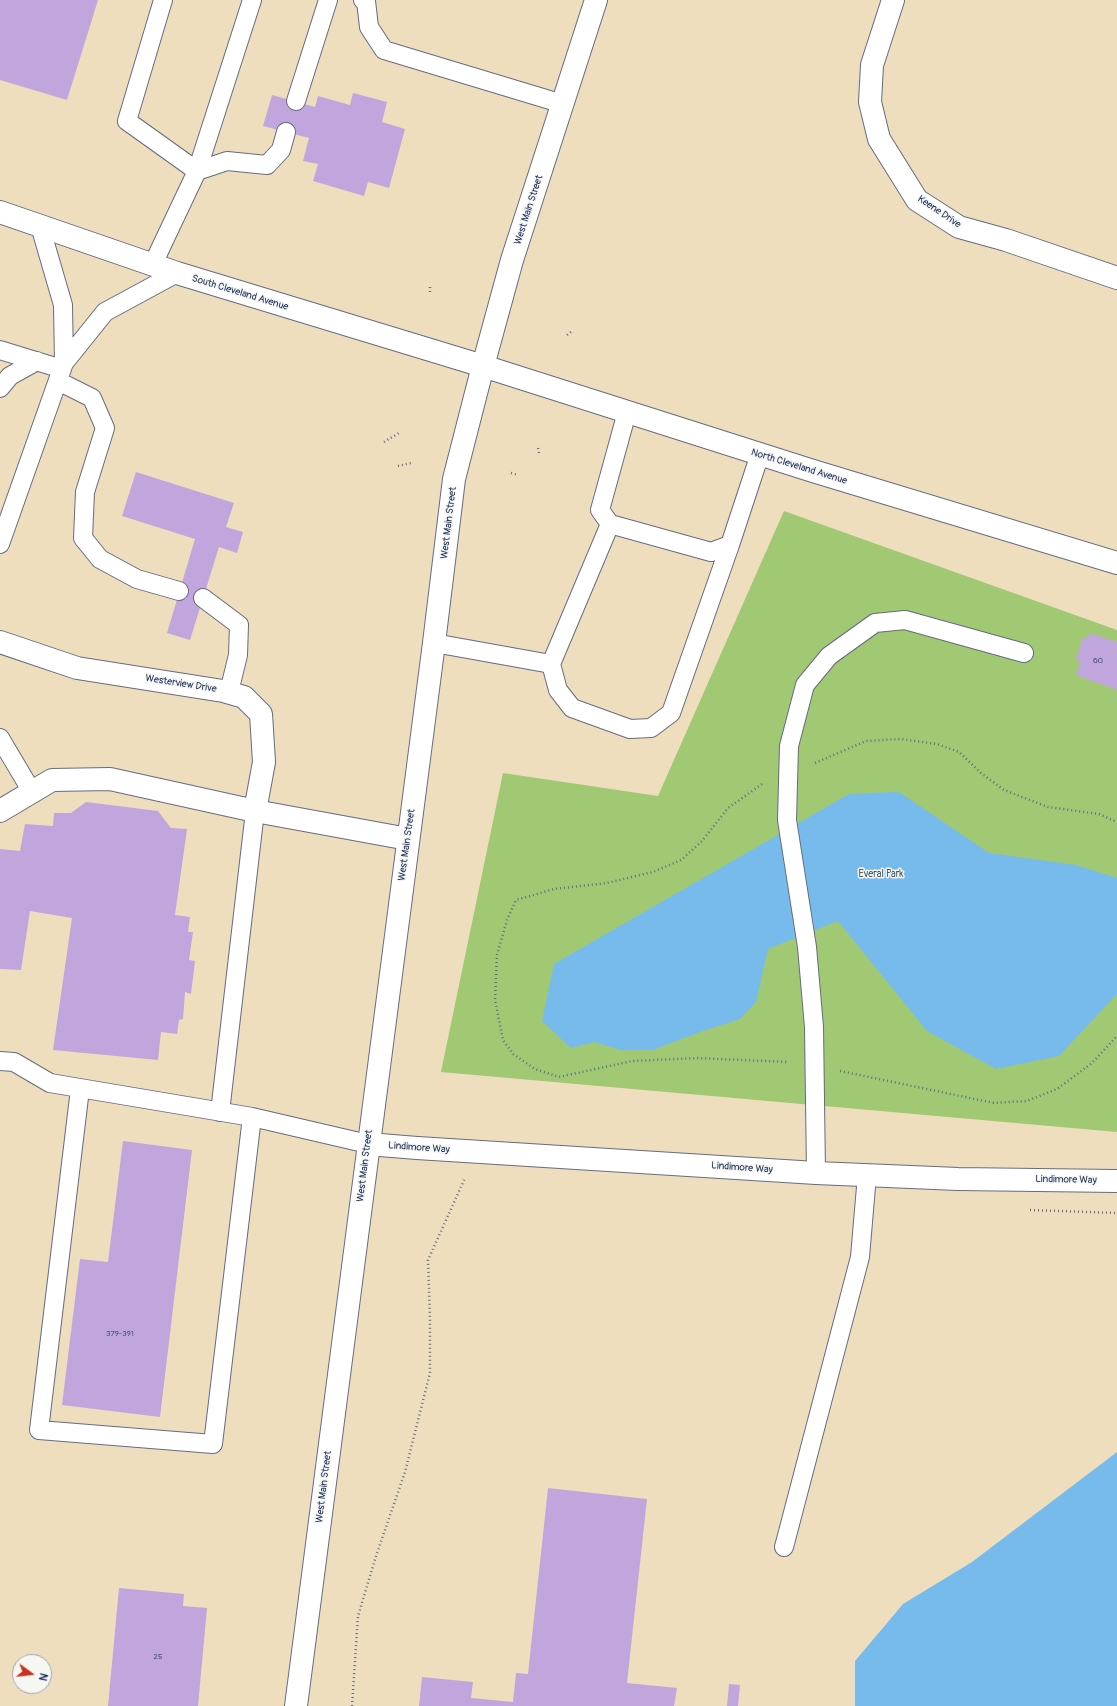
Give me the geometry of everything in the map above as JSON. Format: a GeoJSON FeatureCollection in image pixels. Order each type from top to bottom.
{"type":"FeatureCollection","features":[{"type":"Feature","properties":{"kind":"main road","name":"West Main Street"},"geometry":{"type":"LineString","coordinates":[[296,1706],[454,479],[512,260],[596,0]]}},
{"type":"Feature","properties":{"kind":"main road","name":"Keene Drive"},"geometry":{"type":"LineString","coordinates":[[893,0],[872,65],[870,102],[879,139],[917,200],[958,227],[1006,240],[1117,278]]}},
{"type":"Feature","properties":{"kind":"main road","name":"South Cleveland Avenue"},"geometry":{"type":"LineString","coordinates":[[0,212],[177,273],[483,366]]}},
{"type":"Feature","properties":{"kind":"main road","name":"North Cleveland Avenue"},"geometry":{"type":"LineString","coordinates":[[483,366],[760,454],[1117,563]]}},
{"type":"Feature","properties":{"kind":"main road","name":"Westerview Drive"},"geometry":{"type":"LineString","coordinates":[[0,642],[77,668],[229,692],[244,697],[261,714],[264,762],[255,811]]}},
{"type":"Feature","properties":{"kind":"main road"},"geometry":{"type":"LineString","coordinates":[[0,811],[52,780],[110,779],[255,811],[408,839]]}},
{"type":"Feature","properties":{"kind":"main road","name":"Lindimore Way"},"geometry":{"type":"LineString","coordinates":[[368,1144],[816,1173],[958,1179],[1117,1181]]}},
{"type":"Feature","properties":{"kind":"lane"},"geometry":{"type":"LineString","coordinates":[[163,0],[127,121],[197,171]]}},
{"type":"Feature","properties":{"kind":"lane"},"geometry":{"type":"LineString","coordinates":[[153,264],[197,171],[252,0]]}},
{"type":"Feature","properties":{"kind":"lane"},"geometry":{"type":"LineString","coordinates":[[296,101],[328,0]]}},
{"type":"Feature","properties":{"kind":"lane"},"geometry":{"type":"LineString","coordinates":[[364,0],[366,2],[370,27],[384,50],[563,104]]}},
{"type":"Feature","properties":{"kind":"lane"},"geometry":{"type":"LineString","coordinates":[[197,171],[227,161],[267,165],[280,150],[286,132]]}},
{"type":"Feature","properties":{"kind":"lane"},"geometry":{"type":"LineString","coordinates":[[40,226],[63,305],[61,371]]}},
{"type":"Feature","properties":{"kind":"lane"},"geometry":{"type":"LineString","coordinates":[[0,544],[61,371],[105,312],[177,273]]}},
{"type":"Feature","properties":{"kind":"lane"},"geometry":{"type":"LineString","coordinates":[[0,350],[37,361],[61,371],[92,398],[105,428],[85,492],[83,538],[100,559],[137,579],[180,591]]}},
{"type":"Feature","properties":{"kind":"lane"},"geometry":{"type":"LineString","coordinates":[[0,388],[10,376],[37,361]]}},
{"type":"Feature","properties":{"kind":"lane"},"geometry":{"type":"LineString","coordinates":[[627,412],[600,510],[610,524],[711,552],[730,545]]}},
{"type":"Feature","properties":{"kind":"lane"},"geometry":{"type":"LineString","coordinates":[[610,524],[550,664],[558,690],[572,708],[630,729],[651,728],[671,713],[730,545],[760,454]]}},
{"type":"Feature","properties":{"kind":"lane"},"geometry":{"type":"LineString","coordinates":[[203,598],[239,625],[238,655],[229,692]]}},
{"type":"Feature","properties":{"kind":"lane"},"geometry":{"type":"LineString","coordinates":[[816,1173],[814,1027],[807,947],[787,820],[789,746],[805,685],[829,656],[875,623],[905,620],[1024,653]]}},
{"type":"Feature","properties":{"kind":"lane"},"geometry":{"type":"LineString","coordinates":[[434,643],[550,664]]}},
{"type":"Feature","properties":{"kind":"lane"},"geometry":{"type":"LineString","coordinates":[[0,738],[32,792]]}},
{"type":"Feature","properties":{"kind":"lane"},"geometry":{"type":"LineString","coordinates":[[220,1112],[255,811]]}},
{"type":"Feature","properties":{"kind":"lane"},"geometry":{"type":"LineString","coordinates":[[0,1061],[14,1062],[50,1083],[252,1117],[368,1144]]}},
{"type":"Feature","properties":{"kind":"lane"},"geometry":{"type":"LineString","coordinates":[[80,1088],[39,1430],[213,1444],[252,1117]]}},
{"type":"Feature","properties":{"kind":"lane"},"geometry":{"type":"LineString","coordinates":[[784,1547],[860,1257],[867,1175]]}},
{"type":"Feature","properties":{"kind":"path"},"geometry":{"type":"LineString","coordinates":[[430,287],[430,294]]}},
{"type":"Feature","properties":{"kind":"path"},"geometry":{"type":"LineString","coordinates":[[567,335],[572,331]]}},
{"type":"Feature","properties":{"kind":"path"},"geometry":{"type":"LineString","coordinates":[[384,442],[399,433]]}},
{"type":"Feature","properties":{"kind":"path"},"geometry":{"type":"LineString","coordinates":[[538,448],[539,452]]}},
{"type":"Feature","properties":{"kind":"path"},"geometry":{"type":"LineString","coordinates":[[398,466],[411,463]]}},
{"type":"Feature","properties":{"kind":"path"},"geometry":{"type":"LineString","coordinates":[[510,474],[518,475]]}},
{"type":"Feature","properties":{"kind":"path"},"geometry":{"type":"LineString","coordinates":[[352,1706],[358,1616],[376,1556],[405,1472],[430,1373],[428,1260],[466,1178]]}},
{"type":"Feature","properties":{"kind":"green space","name":"Everal Park"},"geometry":{"type":"Polygon","coordinates":[[[784,511],[1117,630],[1117,1132],[441,1072],[503,773],[658,796],[784,511]]]}},
{"type":"Feature","properties":{"kind":"water"},"geometry":{"type":"Polygon","coordinates":[[[899,792],[989,853],[1076,865],[1117,878],[1117,994],[1059,1056],[996,1069],[927,1031],[838,921],[768,949],[756,1002],[740,1019],[653,1050],[621,1050],[594,1042],[571,1048],[542,1021],[554,964],[849,794],[899,792]]]}},
{"type":"Feature","properties":{"kind":"water"},"geometry":{"type":"Polygon","coordinates":[[[1117,1452],[1117,1706],[855,1706],[855,1661],[903,1604],[972,1562],[1117,1452]]]}},
{"type":"Feature","properties":{"kind":"building"},"geometry":{"type":"Polygon","coordinates":[[[0,0],[98,0],[67,100],[0,80],[0,0]]]}},
{"type":"Feature","properties":{"kind":"building"},"geometry":{"type":"Polygon","coordinates":[[[353,93],[387,102],[382,122],[405,129],[389,188],[368,182],[364,196],[313,181],[318,164],[303,161],[309,138],[263,126],[272,95],[315,107],[318,96],[350,105],[353,93]]]}},
{"type":"Feature","properties":{"kind":"building"},"geometry":{"type":"Polygon","coordinates":[[[136,472],[234,503],[226,527],[243,532],[237,553],[219,547],[190,640],[167,633],[195,539],[122,516],[136,472]]]}},
{"type":"Feature","properties":{"kind":"building"},"geometry":{"type":"Polygon","coordinates":[[[1090,633],[1117,642],[1117,690],[1076,675],[1081,662],[1076,660],[1083,637],[1088,638],[1090,633]]]}},
{"type":"Feature","properties":{"kind":"building"},"geometry":{"type":"Polygon","coordinates":[[[86,802],[158,811],[171,828],[187,829],[175,915],[190,917],[188,932],[193,932],[189,960],[195,961],[191,994],[185,992],[183,1019],[179,1020],[177,1034],[161,1032],[158,1060],[53,1050],[72,918],[30,911],[21,970],[0,969],[0,849],[20,851],[25,824],[53,826],[54,813],[71,813],[86,802]]]}},
{"type":"Feature","properties":{"kind":"building"},"geometry":{"type":"Polygon","coordinates":[[[123,1141],[192,1150],[160,1417],[62,1405],[80,1259],[108,1262],[123,1141]]]}},
{"type":"Feature","properties":{"kind":"building"},"geometry":{"type":"Polygon","coordinates":[[[548,1488],[647,1499],[627,1683],[677,1688],[674,1706],[419,1706],[422,1677],[473,1682],[471,1698],[513,1702],[516,1673],[528,1674],[548,1488]]]}},
{"type":"Feature","properties":{"kind":"building"},"geometry":{"type":"Polygon","coordinates":[[[119,1588],[184,1594],[183,1606],[207,1608],[198,1706],[108,1706],[119,1588]]]}},
{"type":"Feature","properties":{"kind":"building"},"geometry":{"type":"Polygon","coordinates":[[[729,1684],[740,1685],[738,1706],[727,1706],[729,1684]]]}}]}
